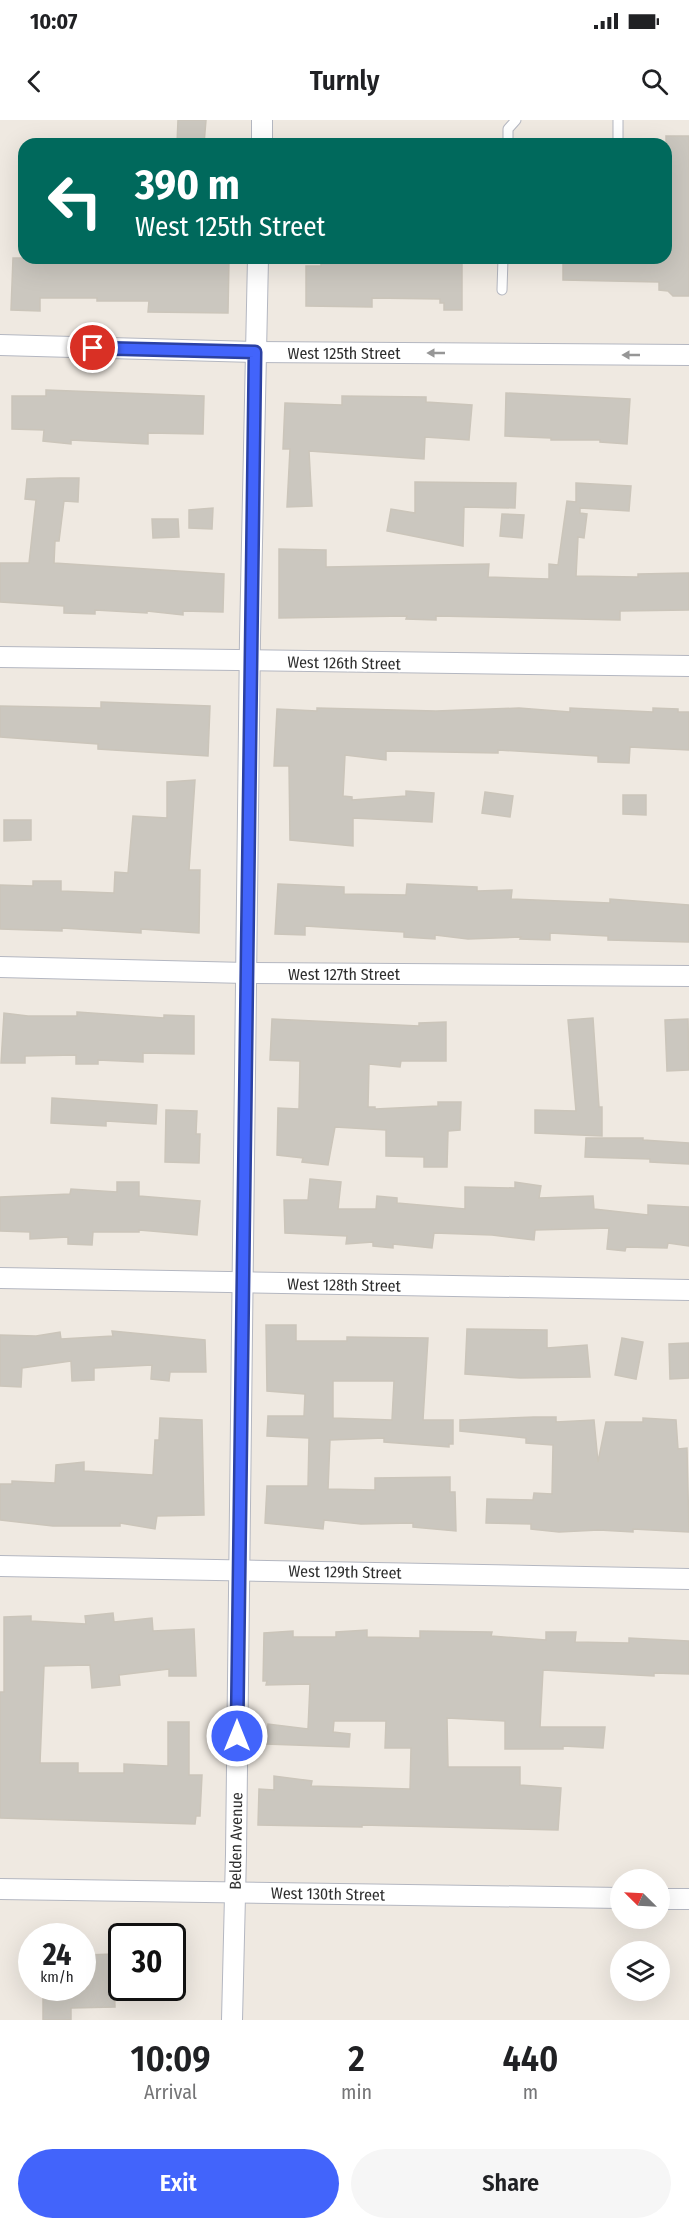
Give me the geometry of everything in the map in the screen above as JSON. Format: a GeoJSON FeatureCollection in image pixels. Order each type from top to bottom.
{"type":"FeatureCollection","features":[{"type":"Feature","properties":{"kind":"street"},"geometry":{"type":"LineString","coordinates":[[262,120],[262,138]]}},
{"type":"Feature","properties":{"kind":"street","name":"Belden Avenue"},"geometry":{"type":"LineString","coordinates":[[232,2020],[236,1893],[250,662],[258,264]]}},
{"type":"Feature","properties":{"kind":"street","name":"West 125th Street"},"geometry":{"type":"LineString","coordinates":[[0,345],[255,352],[689,355]]}},
{"type":"Feature","properties":{"kind":"street","name":"West 126th Street"},"geometry":{"type":"LineString","coordinates":[[0,657],[689,666]]}},
{"type":"Feature","properties":{"kind":"street","name":"West 127th Street"},"geometry":{"type":"LineString","coordinates":[[0,967],[246,973],[689,976]]}},
{"type":"Feature","properties":{"kind":"street","name":"West 128th Street"},"geometry":{"type":"LineString","coordinates":[[0,1278],[689,1290]]}},
{"type":"Feature","properties":{"kind":"street","name":"West 129th Street"},"geometry":{"type":"LineString","coordinates":[[0,1566],[689,1579]]}},
{"type":"Feature","properties":{"kind":"street","name":"West 130th Street"},"geometry":{"type":"LineString","coordinates":[[0,1889],[610,1898]]}},
{"type":"Feature","properties":{"kind":"street"},"geometry":{"type":"LineString","coordinates":[[670,1899],[689,1899]]}},
{"type":"Feature","properties":{"kind":"lane"},"geometry":{"type":"LineString","coordinates":[[508,138],[508,129],[516,120]]}},
{"type":"Feature","properties":{"kind":"lane"},"geometry":{"type":"LineString","coordinates":[[618,120],[618,138]]}},
{"type":"Feature","properties":{"kind":"lane"},"geometry":{"type":"LineString","coordinates":[[502,290],[503,264]]}},
{"type":"Feature","properties":{"kind":"building"},"geometry":{"type":"Polygon","coordinates":[[[178,120],[206,120],[204,138],[177,138],[178,120]]]}},
{"type":"Feature","properties":{"kind":"building"},"geometry":{"type":"Polygon","coordinates":[[[666,136],[689,136],[689,296],[673,296],[668,291],[659,290],[659,282],[563,280],[563,264],[672,264],[672,138],[666,138],[666,136]]]}},
{"type":"Feature","properties":{"kind":"building"},"geometry":{"type":"Polygon","coordinates":[[[13,258],[18,258],[18,264],[229,264],[228,313],[148,312],[149,301],[97,301],[97,298],[40,298],[40,311],[11,310],[13,258]]]}},
{"type":"Feature","properties":{"kind":"building"},"geometry":{"type":"Polygon","coordinates":[[[321,264],[462,264],[462,310],[444,310],[444,303],[440,303],[440,299],[372,298],[372,307],[306,306],[306,266],[321,266],[321,264]]]}},
{"type":"Feature","properties":{"kind":"building"},"geometry":{"type":"Polygon","coordinates":[[[46,390],[204,396],[203,434],[148,433],[148,444],[71,440],[71,444],[43,441],[44,430],[12,429],[12,396],[46,396],[46,390]]]}},
{"type":"Feature","properties":{"kind":"building"},"geometry":{"type":"Polygon","coordinates":[[[506,393],[630,399],[627,444],[600,442],[600,440],[551,440],[551,438],[505,436],[506,393]]]}},
{"type":"Feature","properties":{"kind":"building"},"geometry":{"type":"Polygon","coordinates":[[[342,396],[426,397],[426,402],[472,405],[469,440],[425,437],[424,459],[309,451],[312,506],[287,507],[290,449],[283,449],[285,403],[342,405],[342,396]]]}},
{"type":"Feature","properties":{"kind":"building"},"geometry":{"type":"Polygon","coordinates":[[[79,478],[78,502],[64,501],[59,541],[55,541],[54,563],[224,574],[223,612],[183,611],[183,615],[147,611],[147,613],[95,610],[95,614],[64,613],[64,606],[0,602],[0,563],[29,563],[36,500],[25,499],[27,479],[79,478]]]}},
{"type":"Feature","properties":{"kind":"building"},"geometry":{"type":"Polygon","coordinates":[[[415,482],[516,483],[515,508],[464,507],[463,546],[387,531],[391,509],[415,513],[415,482]]]}},
{"type":"Feature","properties":{"kind":"building"},"geometry":{"type":"Polygon","coordinates":[[[576,483],[631,486],[629,511],[580,508],[580,513],[587,514],[584,538],[578,537],[576,576],[638,577],[638,574],[689,573],[689,610],[620,611],[620,620],[436,616],[436,620],[406,619],[407,616],[279,618],[279,549],[326,550],[326,567],[489,564],[488,577],[549,579],[549,564],[558,565],[567,501],[576,502],[576,483]]]}},
{"type":"Feature","properties":{"kind":"building"},"geometry":{"type":"Polygon","coordinates":[[[213,508],[212,529],[189,528],[189,510],[213,508]]]}},
{"type":"Feature","properties":{"kind":"building"},"geometry":{"type":"Polygon","coordinates":[[[502,514],[524,515],[522,538],[500,536],[502,514]]]}},
{"type":"Feature","properties":{"kind":"building"},"geometry":{"type":"Polygon","coordinates":[[[152,519],[178,519],[179,537],[153,538],[152,519]]]}},
{"type":"Feature","properties":{"kind":"building"},"geometry":{"type":"Polygon","coordinates":[[[101,702],[210,706],[208,756],[98,749],[98,744],[0,737],[0,706],[101,708],[101,702]]]}},
{"type":"Feature","properties":{"kind":"building"},"geometry":{"type":"Polygon","coordinates":[[[317,708],[436,711],[519,708],[570,712],[570,708],[653,712],[653,708],[678,709],[678,712],[689,712],[689,750],[630,747],[629,763],[598,762],[598,756],[498,750],[498,753],[386,751],[386,760],[345,755],[343,796],[352,797],[352,800],[406,796],[406,791],[434,793],[432,822],[353,818],[353,846],[290,840],[289,766],[274,766],[277,709],[317,711],[317,708]]]}},
{"type":"Feature","properties":{"kind":"building"},"geometry":{"type":"Polygon","coordinates":[[[195,780],[189,870],[200,870],[199,933],[141,929],[141,933],[62,928],[62,931],[0,929],[0,885],[33,886],[33,881],[61,881],[61,891],[114,893],[115,872],[128,873],[133,816],[167,818],[167,782],[195,780]]]}},
{"type":"Feature","properties":{"kind":"building"},"geometry":{"type":"Polygon","coordinates":[[[485,792],[513,796],[510,817],[482,813],[485,792]]]}},
{"type":"Feature","properties":{"kind":"building"},"geometry":{"type":"Polygon","coordinates":[[[623,795],[646,795],[646,815],[623,814],[623,795]]]}},
{"type":"Feature","properties":{"kind":"building"},"geometry":{"type":"Polygon","coordinates":[[[4,820],[31,820],[31,840],[4,841],[4,820]]]}},
{"type":"Feature","properties":{"kind":"building"},"geometry":{"type":"Polygon","coordinates":[[[278,884],[344,887],[344,894],[406,895],[407,884],[477,887],[477,891],[512,890],[511,899],[610,903],[610,899],[689,905],[689,942],[608,940],[608,936],[550,933],[550,940],[520,939],[521,937],[468,939],[435,935],[435,939],[404,937],[404,932],[305,926],[305,935],[275,934],[278,884]]]}},
{"type":"Feature","properties":{"kind":"building"},"geometry":{"type":"Polygon","coordinates":[[[77,1012],[164,1018],[164,1015],[194,1016],[194,1054],[143,1053],[143,1062],[98,1060],[98,1064],[76,1064],[76,1055],[25,1056],[25,1063],[1,1063],[4,1013],[28,1016],[77,1016],[77,1012]]]}},
{"type":"Feature","properties":{"kind":"building"},"geometry":{"type":"Polygon","coordinates":[[[593,1018],[599,1107],[602,1107],[602,1136],[535,1133],[535,1110],[576,1111],[568,1020],[593,1018]]]}},
{"type":"Feature","properties":{"kind":"building"},"geometry":{"type":"Polygon","coordinates":[[[272,1019],[419,1026],[419,1023],[446,1022],[446,1061],[401,1061],[400,1067],[369,1064],[368,1107],[375,1107],[375,1109],[438,1106],[438,1102],[461,1102],[460,1130],[448,1131],[447,1167],[424,1167],[424,1157],[386,1156],[386,1130],[335,1127],[328,1165],[302,1162],[303,1158],[277,1155],[278,1108],[299,1109],[300,1061],[270,1060],[272,1019]]]}},
{"type":"Feature","properties":{"kind":"building"},"geometry":{"type":"Polygon","coordinates":[[[688,1019],[689,1070],[667,1071],[665,1020],[688,1019]]]}},
{"type":"Feature","properties":{"kind":"building"},"geometry":{"type":"Polygon","coordinates":[[[52,1098],[157,1105],[156,1124],[106,1121],[106,1126],[51,1123],[52,1098]]]}},
{"type":"Feature","properties":{"kind":"building"},"geometry":{"type":"Polygon","coordinates":[[[166,1110],[197,1111],[196,1134],[200,1134],[199,1163],[165,1162],[166,1110]]]}},
{"type":"Feature","properties":{"kind":"building"},"geometry":{"type":"Polygon","coordinates":[[[586,1138],[643,1138],[643,1140],[689,1143],[689,1164],[650,1162],[650,1159],[585,1157],[586,1138]]]}},
{"type":"Feature","properties":{"kind":"building"},"geometry":{"type":"Polygon","coordinates":[[[310,1179],[341,1182],[338,1209],[376,1209],[377,1196],[397,1198],[397,1203],[465,1209],[465,1187],[515,1188],[515,1182],[541,1186],[539,1198],[593,1196],[594,1209],[648,1215],[648,1205],[689,1207],[689,1246],[668,1243],[667,1248],[626,1247],[625,1251],[607,1249],[609,1228],[535,1230],[534,1240],[492,1235],[434,1233],[432,1248],[393,1244],[393,1248],[373,1246],[373,1242],[346,1244],[347,1236],[285,1233],[284,1200],[308,1200],[310,1179]]]}},
{"type":"Feature","properties":{"kind":"building"},"geometry":{"type":"Polygon","coordinates":[[[117,1182],[139,1182],[139,1196],[200,1201],[197,1235],[139,1230],[139,1232],[93,1232],[92,1245],[68,1244],[68,1237],[30,1239],[30,1232],[0,1231],[0,1197],[70,1194],[71,1189],[117,1192],[117,1182]]]}},
{"type":"Feature","properties":{"kind":"building"},"geometry":{"type":"Polygon","coordinates":[[[266,1325],[296,1325],[296,1341],[347,1341],[347,1337],[428,1338],[423,1420],[453,1420],[453,1444],[449,1444],[449,1447],[384,1442],[384,1438],[330,1440],[328,1489],[375,1490],[375,1478],[450,1477],[450,1492],[455,1492],[456,1531],[413,1527],[413,1523],[361,1524],[324,1520],[323,1529],[265,1523],[267,1486],[308,1486],[309,1438],[267,1436],[268,1416],[304,1416],[305,1394],[267,1391],[266,1325]],[[333,1381],[333,1418],[392,1420],[394,1381],[333,1381]]]}},
{"type":"Feature","properties":{"kind":"building"},"geometry":{"type":"Polygon","coordinates":[[[467,1329],[547,1330],[547,1348],[587,1345],[590,1377],[520,1378],[465,1374],[467,1329]]]}},
{"type":"Feature","properties":{"kind":"building"},"geometry":{"type":"Polygon","coordinates":[[[112,1331],[205,1340],[206,1372],[170,1372],[169,1381],[151,1379],[152,1365],[94,1368],[94,1380],[72,1381],[71,1361],[22,1368],[21,1387],[0,1386],[0,1335],[36,1336],[60,1332],[61,1339],[113,1336],[112,1331]]]}},
{"type":"Feature","properties":{"kind":"building"},"geometry":{"type":"Polygon","coordinates":[[[622,1338],[643,1342],[636,1379],[615,1375],[622,1338]]]}},
{"type":"Feature","properties":{"kind":"building"},"geometry":{"type":"Polygon","coordinates":[[[689,1343],[689,1378],[670,1379],[669,1344],[689,1343]]]}},
{"type":"Feature","properties":{"kind":"building"},"geometry":{"type":"Polygon","coordinates":[[[556,1417],[556,1422],[594,1420],[598,1462],[606,1422],[643,1422],[643,1418],[676,1420],[678,1449],[687,1448],[689,1532],[633,1529],[633,1532],[599,1530],[559,1532],[531,1529],[531,1524],[486,1523],[487,1499],[533,1500],[534,1493],[552,1494],[553,1445],[526,1443],[526,1438],[460,1431],[460,1420],[556,1417]]]}},
{"type":"Feature","properties":{"kind":"building"},"geometry":{"type":"Polygon","coordinates":[[[160,1418],[202,1420],[204,1515],[157,1516],[155,1529],[120,1523],[120,1526],[53,1526],[0,1520],[0,1484],[12,1484],[12,1481],[55,1483],[56,1465],[84,1462],[84,1471],[153,1475],[155,1440],[159,1440],[160,1418]]]}},
{"type":"Feature","properties":{"kind":"building"},"geometry":{"type":"Polygon","coordinates":[[[113,1613],[114,1622],[152,1618],[153,1631],[194,1629],[196,1676],[169,1676],[169,1669],[119,1675],[120,1685],[92,1688],[90,1665],[44,1666],[40,1763],[78,1763],[78,1773],[124,1773],[124,1764],[168,1766],[168,1722],[189,1722],[189,1775],[202,1775],[200,1816],[196,1816],[195,1824],[0,1818],[0,1692],[4,1692],[4,1617],[31,1616],[31,1621],[86,1624],[85,1616],[113,1613]]]}},
{"type":"Feature","properties":{"kind":"building"},"geometry":{"type":"Polygon","coordinates":[[[367,1630],[367,1637],[420,1638],[420,1631],[492,1632],[491,1636],[546,1640],[546,1632],[576,1632],[575,1642],[629,1643],[629,1638],[689,1641],[689,1674],[654,1673],[654,1676],[543,1670],[540,1727],[605,1727],[603,1748],[563,1746],[563,1749],[505,1749],[505,1721],[447,1718],[448,1767],[520,1767],[520,1785],[561,1788],[558,1830],[258,1825],[259,1789],[274,1790],[274,1776],[312,1781],[311,1786],[410,1789],[411,1748],[385,1748],[386,1721],[334,1721],[333,1732],[350,1734],[349,1747],[266,1744],[268,1724],[308,1729],[310,1684],[266,1685],[267,1681],[263,1681],[264,1633],[293,1631],[293,1637],[336,1637],[336,1632],[367,1630]]]}},
{"type":"Feature","properties":{"kind":"building"},"geometry":{"type":"Polygon","coordinates":[[[108,1954],[108,2001],[115,2001],[115,2007],[71,2008],[71,2020],[43,2020],[43,2001],[96,2001],[96,1955],[108,1954]]]}},
{"type":"Feature","properties":{"kind":"route"},"geometry":{"type":"LineString","coordinates":[[93,348],[255,352],[237,1736]]}}]}
